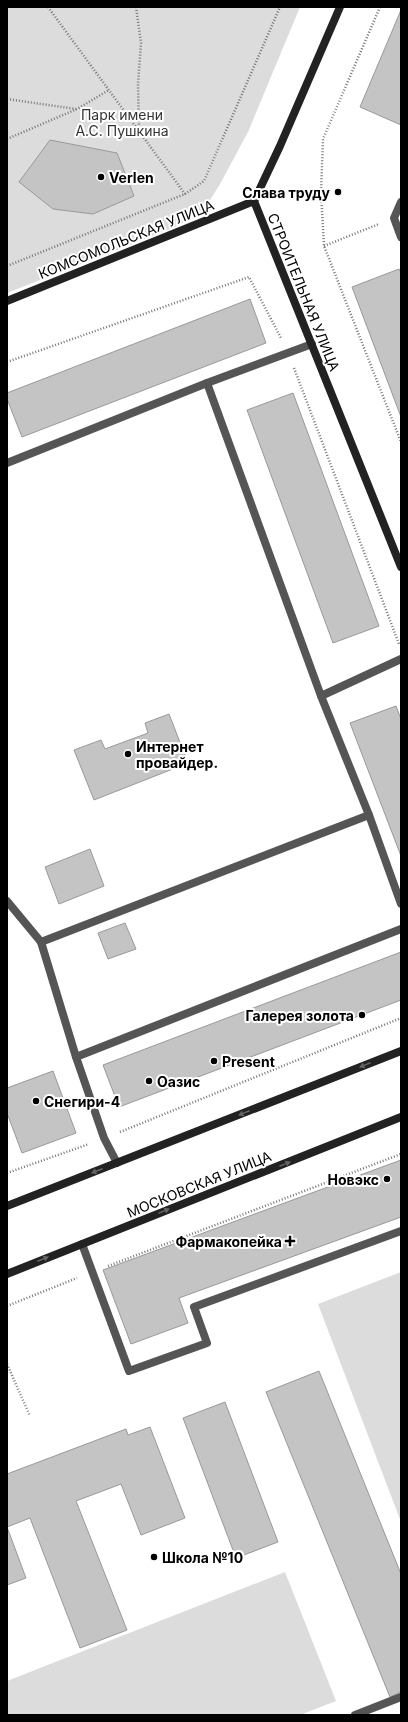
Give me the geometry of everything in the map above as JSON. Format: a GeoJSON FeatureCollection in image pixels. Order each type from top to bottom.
{"type":"FeatureCollection","features":[{"type":"Feature","properties":{"kind":"street","name":"СТРОИТЕЛЬНАЯ УЛИЦА"},"geometry":{"type":"LineString","coordinates":[[340,7],[280,146],[254,201],[401,567]]}},
{"type":"Feature","properties":{"kind":"street","name":"КОМСОМОЛЬСКАЯ УЛИЦА"},"geometry":{"type":"LineString","coordinates":[[7,301],[254,201]]}},
{"type":"Feature","properties":{"kind":"street"},"geometry":{"type":"LineString","coordinates":[[7,1206],[401,1051]]}},
{"type":"Feature","properties":{"kind":"street","name":"МОСКОВСКАЯ УЛИЦА"},"geometry":{"type":"LineString","coordinates":[[7,1274],[401,1117]]}},
{"type":"Feature","properties":{"kind":"lane"},"geometry":{"type":"LineString","coordinates":[[401,202],[394,218],[401,237]]}},
{"type":"Feature","properties":{"kind":"lane"},"geometry":{"type":"LineString","coordinates":[[7,463],[207,383],[312,344]]}},
{"type":"Feature","properties":{"kind":"lane"},"geometry":{"type":"LineString","coordinates":[[207,383],[321,696],[369,815],[401,904]]}},
{"type":"Feature","properties":{"kind":"lane"},"geometry":{"type":"LineString","coordinates":[[321,696],[401,659]]}},
{"type":"Feature","properties":{"kind":"lane"},"geometry":{"type":"LineString","coordinates":[[41,942],[369,815]]}},
{"type":"Feature","properties":{"kind":"lane"},"geometry":{"type":"LineString","coordinates":[[7,901],[41,942],[76,1057],[104,1138],[116,1163]]}},
{"type":"Feature","properties":{"kind":"lane"},"geometry":{"type":"LineString","coordinates":[[76,1057],[401,929]]}},
{"type":"Feature","properties":{"kind":"lane"},"geometry":{"type":"LineString","coordinates":[[82,1244],[129,1371],[207,1342],[194,1307],[401,1231]]}},
{"type":"Feature","properties":{"kind":"lane"},"geometry":{"type":"LineString","coordinates":[[355,1715],[401,1697]]}},
{"type":"Feature","properties":{"kind":"path"},"geometry":{"type":"LineString","coordinates":[[48,7],[185,194]]}},
{"type":"Feature","properties":{"kind":"path"},"geometry":{"type":"LineString","coordinates":[[136,7],[141,43],[138,84],[138,130]]}},
{"type":"Feature","properties":{"kind":"path"},"geometry":{"type":"LineString","coordinates":[[7,266],[185,194],[204,182],[280,7]]}},
{"type":"Feature","properties":{"kind":"path"},"geometry":{"type":"LineString","coordinates":[[380,7],[323,139],[320,193],[324,246],[401,442]]}},
{"type":"Feature","properties":{"kind":"path"},"geometry":{"type":"LineString","coordinates":[[7,139],[77,109],[109,90]]}},
{"type":"Feature","properties":{"kind":"path"},"geometry":{"type":"LineString","coordinates":[[7,99],[77,109]]}},
{"type":"Feature","properties":{"kind":"path"},"geometry":{"type":"LineString","coordinates":[[324,246],[394,218]]}},
{"type":"Feature","properties":{"kind":"path"},"geometry":{"type":"LineString","coordinates":[[7,362],[249,277],[288,353],[401,648]]}},
{"type":"Feature","properties":{"kind":"path"},"geometry":{"type":"LineString","coordinates":[[7,1173],[104,1138],[401,1018]]}},
{"type":"Feature","properties":{"kind":"path"},"geometry":{"type":"LineString","coordinates":[[7,1306],[401,1154]]}},
{"type":"Feature","properties":{"kind":"path"},"geometry":{"type":"LineString","coordinates":[[7,1364],[30,1416]]}},
{"type":"Feature","properties":{"kind":"green space","name":"Парк имени А.С. Пушкина"},"geometry":{"type":"Polygon","coordinates":[[[7,7],[300,7],[248,132],[220,184],[202,213],[175,227],[7,293],[7,7]]]}},
{"type":"Feature","properties":{"kind":"green space"},"geometry":{"type":"Polygon","coordinates":[[[401,1272],[401,1522],[318,1304],[401,1272]]]}},
{"type":"Feature","properties":{"kind":"green space"},"geometry":{"type":"Polygon","coordinates":[[[285,1572],[336,1701],[300,1715],[7,1715],[7,1681],[285,1572]]]}},
{"type":"Feature","properties":{"kind":"building"},"geometry":{"type":"Polygon","coordinates":[[[401,10],[401,125],[360,107],[401,10]]]}},
{"type":"Feature","properties":{"kind":"building"},"geometry":{"type":"Polygon","coordinates":[[[50,140],[117,153],[134,196],[93,214],[53,209],[19,182],[50,140]]]}},
{"type":"Feature","properties":{"kind":"building"},"geometry":{"type":"Polygon","coordinates":[[[399,269],[401,273],[401,417],[352,287],[399,269]]]}},
{"type":"Feature","properties":{"kind":"building"},"geometry":{"type":"Polygon","coordinates":[[[250,299],[266,343],[22,437],[7,399],[7,393],[250,299]]]}},
{"type":"Feature","properties":{"kind":"building"},"geometry":{"type":"Polygon","coordinates":[[[293,393],[379,626],[333,643],[247,410],[293,393]]]}},
{"type":"Feature","properties":{"kind":"building"},"geometry":{"type":"Polygon","coordinates":[[[396,706],[401,719],[401,856],[350,723],[396,706]]]}},
{"type":"Feature","properties":{"kind":"building"},"geometry":{"type":"Polygon","coordinates":[[[169,714],[188,763],[94,800],[74,750],[101,740],[105,749],[148,733],[145,723],[169,714]]]}},
{"type":"Feature","properties":{"kind":"building"},"geometry":{"type":"Polygon","coordinates":[[[90,849],[104,886],[59,904],[45,867],[90,849]]]}},
{"type":"Feature","properties":{"kind":"building"},"geometry":{"type":"Polygon","coordinates":[[[125,923],[136,949],[108,959],[98,933],[125,923]]]}},
{"type":"Feature","properties":{"kind":"building"},"geometry":{"type":"Polygon","coordinates":[[[401,952],[401,1000],[119,1107],[103,1065],[401,952]]]}},
{"type":"Feature","properties":{"kind":"building","name":"Снегири-4"},"geometry":{"type":"Polygon","coordinates":[[[53,1071],[76,1133],[22,1153],[7,1113],[7,1088],[53,1071]]]}},
{"type":"Feature","properties":{"kind":"building"},"geometry":{"type":"Polygon","coordinates":[[[401,1160],[401,1217],[179,1298],[188,1323],[131,1344],[103,1270],[401,1160]]]}},
{"type":"Feature","properties":{"kind":"building"},"geometry":{"type":"Polygon","coordinates":[[[319,1371],[401,1574],[401,1692],[390,1697],[266,1392],[319,1371]]]}},
{"type":"Feature","properties":{"kind":"building"},"geometry":{"type":"Polygon","coordinates":[[[225,1402],[278,1542],[236,1558],[183,1418],[225,1402]]]}},
{"type":"Feature","properties":{"kind":"building"},"geometry":{"type":"Polygon","coordinates":[[[150,1427],[185,1518],[141,1535],[121,1484],[76,1501],[127,1630],[80,1648],[30,1518],[7,1527],[7,1474],[126,1429],[128,1435],[150,1427]]]}},
{"type":"Feature","properties":{"kind":"building"},"geometry":{"type":"Polygon","coordinates":[[[7,1527],[26,1578],[7,1585],[7,1527]]]}},
{"type":"Feature","properties":{"kind":"place","name":"Verlen"},"geometry":{"type":"Point","coordinates":[101,177]}},
{"type":"Feature","properties":{"kind":"place","name":"Слава труду"},"geometry":{"type":"Point","coordinates":[338,192]}},
{"type":"Feature","properties":{"kind":"place","name":"Интернет провайдер."},"geometry":{"type":"Point","coordinates":[128,754]}},
{"type":"Feature","properties":{"kind":"place","name":"Галерея золота"},"geometry":{"type":"Point","coordinates":[362,1015]}},
{"type":"Feature","properties":{"kind":"place","name":"Present"},"geometry":{"type":"Point","coordinates":[214,1061]}},
{"type":"Feature","properties":{"kind":"place","name":"Оазис"},"geometry":{"type":"Point","coordinates":[149,1081]}},
{"type":"Feature","properties":{"kind":"place","name":"Снегири-4"},"geometry":{"type":"Point","coordinates":[36,1101]}},
{"type":"Feature","properties":{"kind":"place","name":"Новэкс"},"geometry":{"type":"Point","coordinates":[387,1179]}},
{"type":"Feature","properties":{"kind":"place","name":"Фармакопейка"},"geometry":{"type":"Point","coordinates":[290,1241]}},
{"type":"Feature","properties":{"kind":"place","name":"Школа №10"},"geometry":{"type":"Point","coordinates":[154,1557]}}]}
